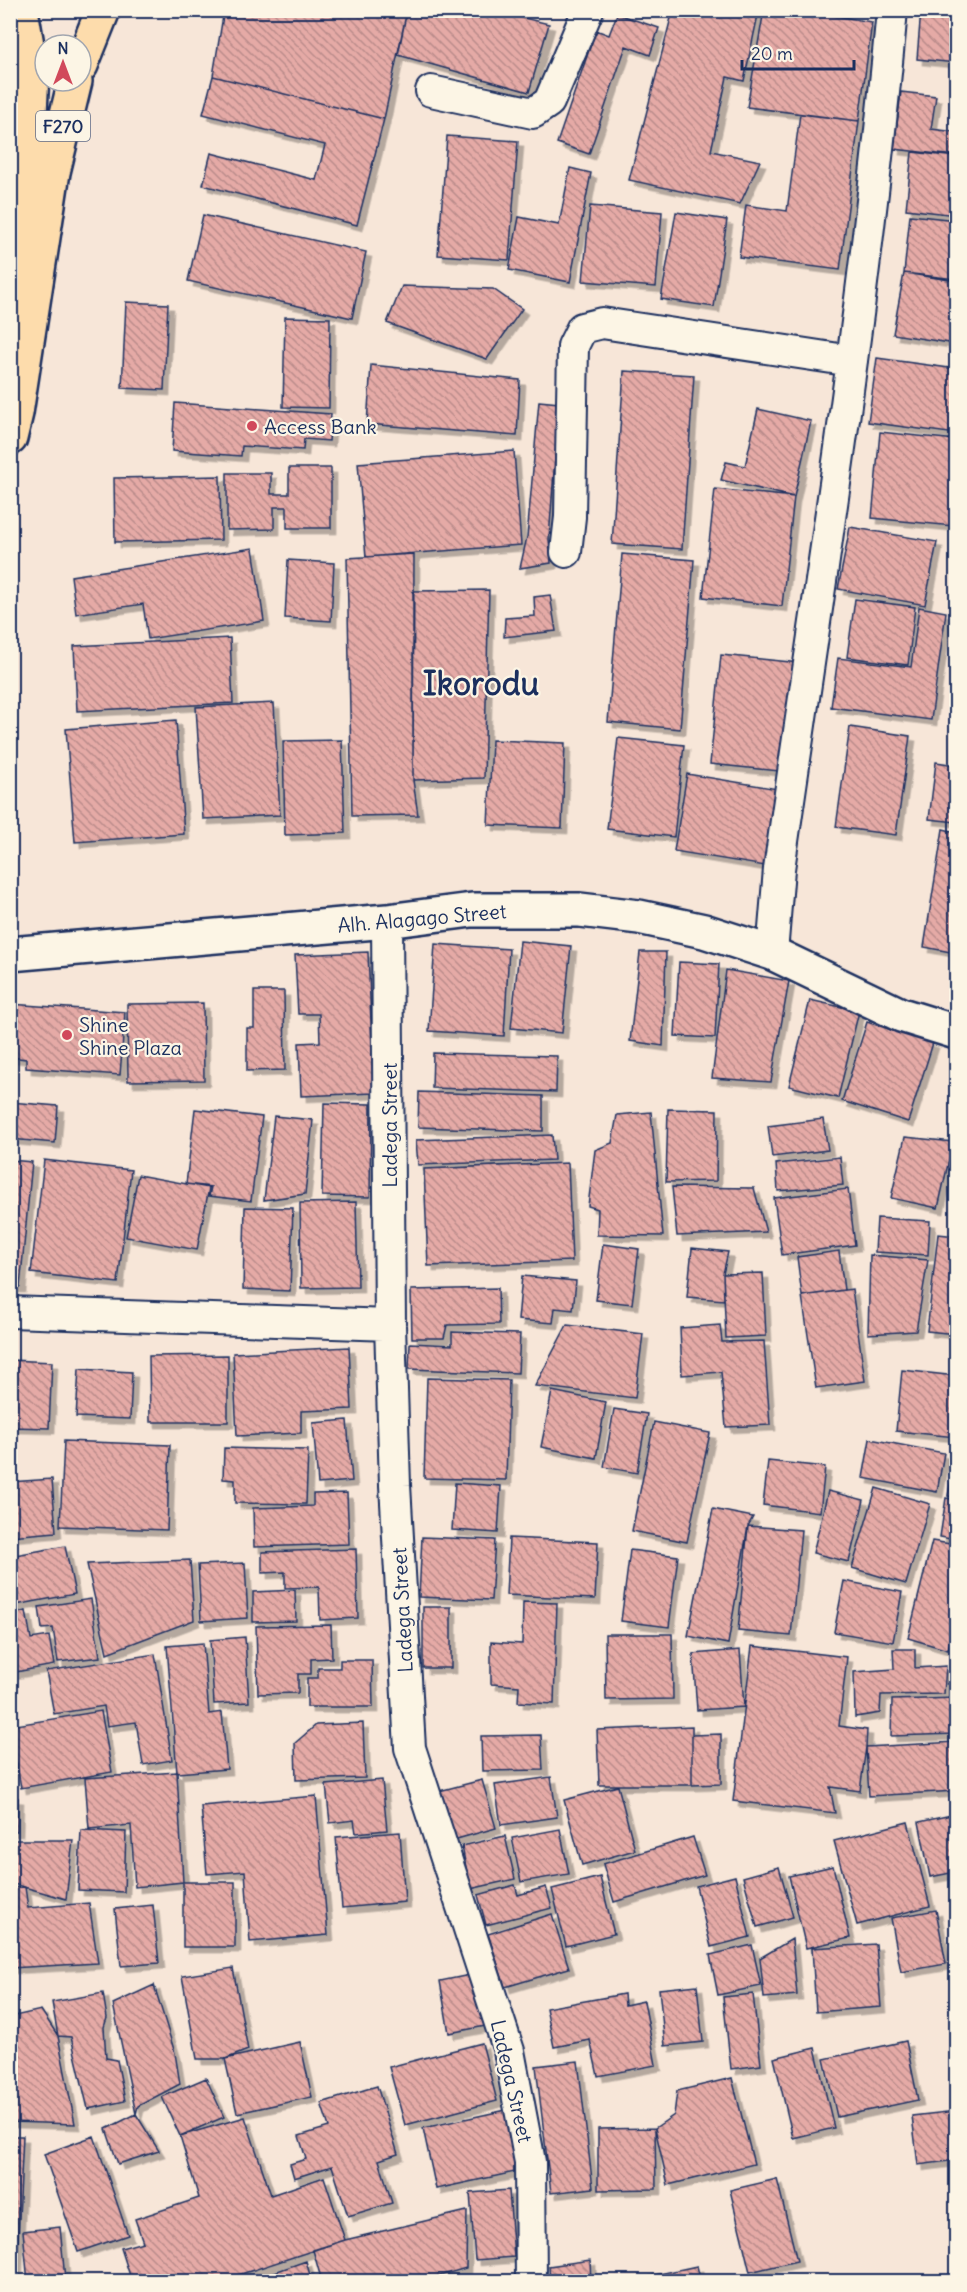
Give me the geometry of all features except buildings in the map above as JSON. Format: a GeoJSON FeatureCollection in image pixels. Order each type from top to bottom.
{"type":"FeatureCollection","features":[{"type":"Feature","properties":{"kind":"main road","name":"F270"},"geometry":{"type":"LineString","coordinates":[[10,438],[16,412],[40,171],[32,74],[21,10]]}},
{"type":"Feature","properties":{"kind":"main road"},"geometry":{"type":"LineString","coordinates":[[93,35],[103,10]]}},
{"type":"Feature","properties":{"kind":"main road","name":"F270"},"geometry":{"type":"LineString","coordinates":[[10,274],[40,171],[70,93]]}},
{"type":"Feature","properties":{"kind":"main road","name":"Alh. Alagago Street"},"geometry":{"type":"LineString","coordinates":[[10,954],[387,921],[472,910],[580,910],[639,917],[704,931],[772,953],[901,1015],[957,1032]]}},
{"type":"Feature","properties":{"kind":"street"},"geometry":{"type":"LineString","coordinates":[[431,91],[533,113],[549,102],[588,10]]}},
{"type":"Feature","properties":{"kind":"street"},"geometry":{"type":"LineString","coordinates":[[772,953],[779,870],[852,361],[881,132],[892,10]]}},
{"type":"Feature","properties":{"kind":"street"},"geometry":{"type":"LineString","coordinates":[[566,552],[570,517],[573,346],[582,328],[602,323],[852,361]]}},
{"type":"Feature","properties":{"kind":"street","name":"Ladega Street"},"geometry":{"type":"LineString","coordinates":[[387,921],[390,1325],[395,1485],[410,1748],[508,2050],[530,2162],[531,2282]]}},
{"type":"Feature","properties":{"kind":"street"},"geometry":{"type":"LineString","coordinates":[[10,1312],[390,1325]]}},
{"type":"Feature","properties":{"kind":"place","name":"Access Bank"},"geometry":{"type":"Point","coordinates":[252,426]}},
{"type":"Feature","properties":{"kind":"place","name":"Shine Shine Plaza"},"geometry":{"type":"Point","coordinates":[67,1035]}},
{"type":"Feature","properties":{"kind":"district","name":"Ikorodu"},"geometry":{"type":"Point","coordinates":[481,683]}}]}
